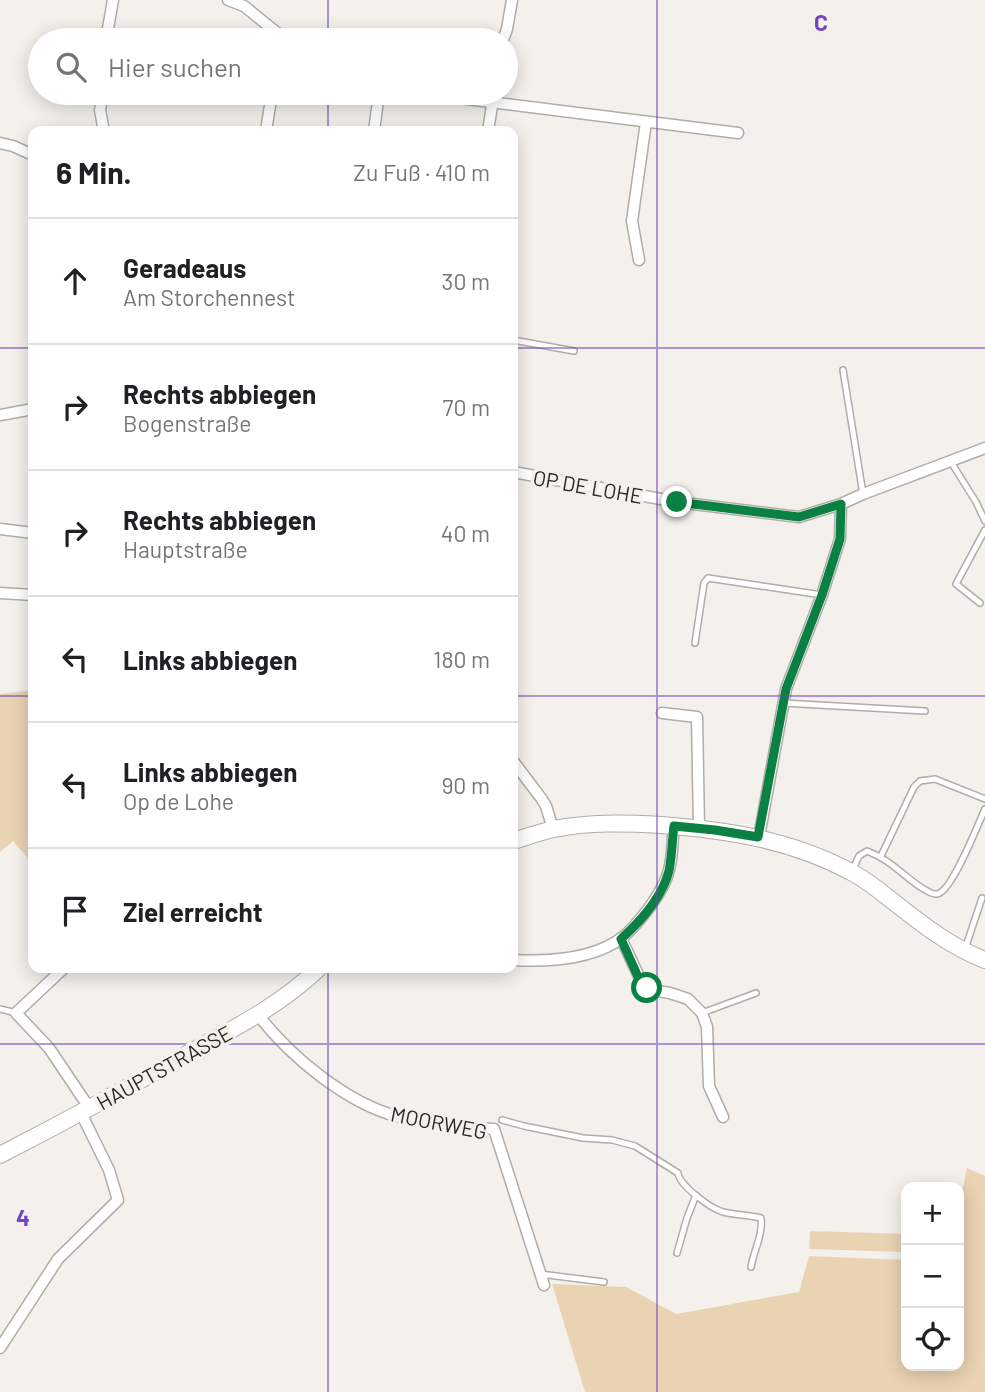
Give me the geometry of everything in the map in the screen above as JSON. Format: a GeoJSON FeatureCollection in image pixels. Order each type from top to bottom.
{"type":"FeatureCollection","features":[{"type":"Feature","properties":{"kind":"main road"},"geometry":{"type":"LineString","coordinates":[[518,840],[553,829],[615,822],[699,828],[758,837],[808,851],[852,872],[925,926],[964,951],[985,960]]}},
{"type":"Feature","properties":{"kind":"main road","name":"HAUPTSTRASSE"},"geometry":{"type":"LineString","coordinates":[[0,1155],[258,1015],[314,973]]}},
{"type":"Feature","properties":{"kind":"street"},"geometry":{"type":"LineString","coordinates":[[108,28],[113,0]]}},
{"type":"Feature","properties":{"kind":"street"},"geometry":{"type":"LineString","coordinates":[[228,0],[244,6],[269,28]]}},
{"type":"Feature","properties":{"kind":"street"},"geometry":{"type":"LineString","coordinates":[[507,28],[512,0]]}},
{"type":"Feature","properties":{"kind":"street"},"geometry":{"type":"LineString","coordinates":[[518,101],[646,122],[738,133]]}},
{"type":"Feature","properties":{"kind":"street"},"geometry":{"type":"LineString","coordinates":[[101,105],[103,126]]}},
{"type":"Feature","properties":{"kind":"street"},"geometry":{"type":"LineString","coordinates":[[267,126],[270,105]]}},
{"type":"Feature","properties":{"kind":"street"},"geometry":{"type":"LineString","coordinates":[[375,126],[377,105]]}},
{"type":"Feature","properties":{"kind":"street"},"geometry":{"type":"LineString","coordinates":[[489,126],[492,105]]}},
{"type":"Feature","properties":{"kind":"street"},"geometry":{"type":"LineString","coordinates":[[639,260],[632,221],[646,122]]}},
{"type":"Feature","properties":{"kind":"street"},"geometry":{"type":"LineString","coordinates":[[0,143],[28,153]]}},
{"type":"Feature","properties":{"kind":"street"},"geometry":{"type":"LineString","coordinates":[[0,415],[28,410]]}},
{"type":"Feature","properties":{"kind":"street","name":"OP DE LOHE"},"geometry":{"type":"LineString","coordinates":[[518,473],[677,502],[799,517],[841,504],[985,448]]}},
{"type":"Feature","properties":{"kind":"street"},"geometry":{"type":"LineString","coordinates":[[758,837],[786,689],[840,539],[841,504]]}},
{"type":"Feature","properties":{"kind":"street"},"geometry":{"type":"LineString","coordinates":[[0,529],[28,532]]}},
{"type":"Feature","properties":{"kind":"street"},"geometry":{"type":"LineString","coordinates":[[0,593],[28,595]]}},
{"type":"Feature","properties":{"kind":"street"},"geometry":{"type":"LineString","coordinates":[[662,713],[697,717],[699,828]]}},
{"type":"Feature","properties":{"kind":"street"},"geometry":{"type":"LineString","coordinates":[[518,768],[546,806],[553,829]]}},
{"type":"Feature","properties":{"kind":"street"},"geometry":{"type":"LineString","coordinates":[[518,960],[570,958],[621,939],[643,915],[666,881],[674,826]]}},
{"type":"Feature","properties":{"kind":"street"},"geometry":{"type":"LineString","coordinates":[[621,939],[643,985],[650,990],[688,999],[702,1013],[707,1027],[709,1086],[723,1117]]}},
{"type":"Feature","properties":{"kind":"street"},"geometry":{"type":"LineString","coordinates":[[0,1348],[58,1259],[118,1200],[85,1111],[49,1048],[16,1013],[59,973]]}},
{"type":"Feature","properties":{"kind":"street","name":"MOORWEG"},"geometry":{"type":"LineString","coordinates":[[258,1015],[301,1059],[359,1100],[415,1121],[494,1129],[542,1279]]}},
{"type":"Feature","properties":{"kind":"lane"},"geometry":{"type":"LineString","coordinates":[[518,341],[574,351]]}},
{"type":"Feature","properties":{"kind":"lane"},"geometry":{"type":"LineString","coordinates":[[843,370],[863,494]]}},
{"type":"Feature","properties":{"kind":"lane"},"geometry":{"type":"LineString","coordinates":[[951,462],[985,521]]}},
{"type":"Feature","properties":{"kind":"lane"},"geometry":{"type":"LineString","coordinates":[[980,603],[956,584],[985,530]]}},
{"type":"Feature","properties":{"kind":"lane"},"geometry":{"type":"LineString","coordinates":[[695,643],[704,583],[708,578],[822,595]]}},
{"type":"Feature","properties":{"kind":"lane"},"geometry":{"type":"LineString","coordinates":[[783,704],[925,710]]}},
{"type":"Feature","properties":{"kind":"lane"},"geometry":{"type":"LineString","coordinates":[[881,856],[914,787],[920,781],[936,779],[985,799]]}},
{"type":"Feature","properties":{"kind":"lane"},"geometry":{"type":"LineString","coordinates":[[852,872],[859,856],[867,851],[881,856],[934,895],[941,893],[952,880],[985,809]]}},
{"type":"Feature","properties":{"kind":"lane"},"geometry":{"type":"LineString","coordinates":[[964,951],[982,898]]}},
{"type":"Feature","properties":{"kind":"lane"},"geometry":{"type":"LineString","coordinates":[[702,1013],[756,993]]}},
{"type":"Feature","properties":{"kind":"lane"},"geometry":{"type":"LineString","coordinates":[[0,1009],[16,1013]]}},
{"type":"Feature","properties":{"kind":"lane"},"geometry":{"type":"LineString","coordinates":[[502,1120],[583,1139],[612,1140],[635,1146],[678,1174],[683,1185],[713,1208],[761,1218],[762,1226],[751,1267]]}},
{"type":"Feature","properties":{"kind":"lane"},"geometry":{"type":"LineString","coordinates":[[677,1253],[696,1195]]}},
{"type":"Feature","properties":{"kind":"lane"},"geometry":{"type":"LineString","coordinates":[[542,1279],[604,1282]]}},
{"type":"Feature","properties":{"kind":"shaded area"},"geometry":{"type":"Polygon","coordinates":[[[28,691],[28,858],[13,841],[0,852],[0,694],[28,691]]]}},
{"type":"Feature","properties":{"kind":"shaded area"},"geometry":{"type":"Polygon","coordinates":[[[967,1168],[985,1176],[985,1392],[585,1392],[552,1284],[626,1287],[676,1314],[799,1292],[809,1256],[901,1260],[901,1371],[964,1371],[964,1183],[967,1168]]]}},
{"type":"Feature","properties":{"kind":"shaded area"},"geometry":{"type":"Polygon","coordinates":[[[810,1231],[901,1234],[901,1252],[809,1249],[810,1231]]]}},
{"type":"Feature","properties":{"kind":"route"},"geometry":{"type":"LineString","coordinates":[[647,988],[639,979],[621,939],[643,915],[666,881],[674,826],[758,837],[786,689],[840,539],[841,504],[799,517],[677,502]]}}]}
